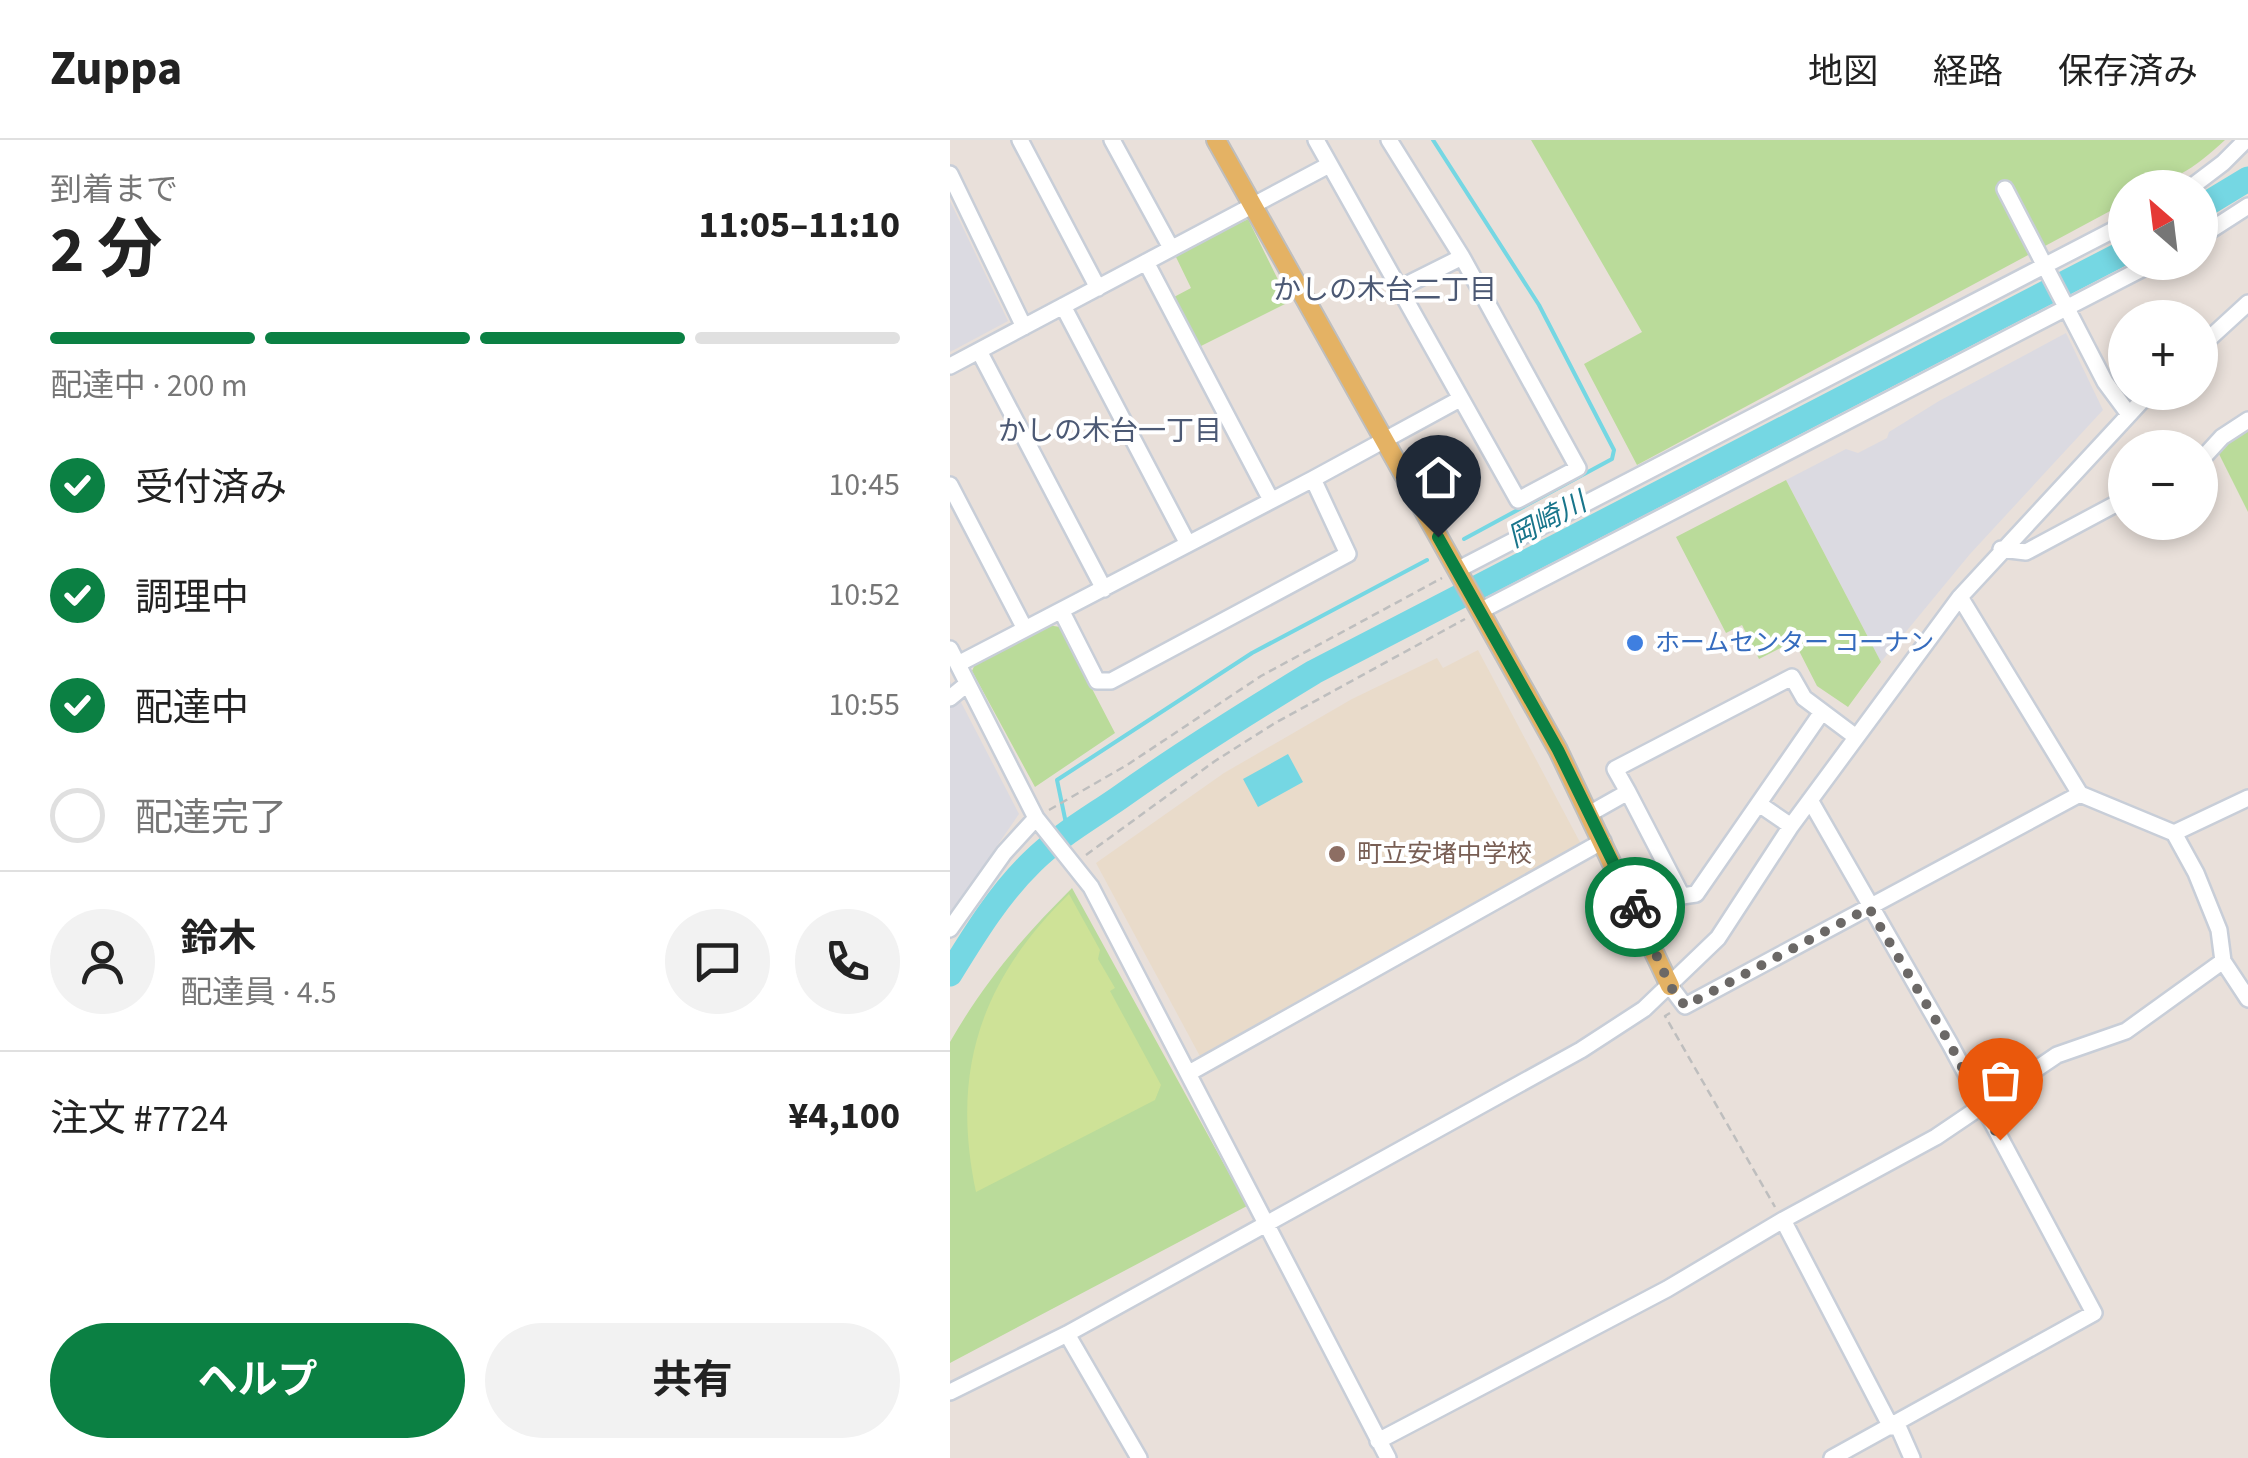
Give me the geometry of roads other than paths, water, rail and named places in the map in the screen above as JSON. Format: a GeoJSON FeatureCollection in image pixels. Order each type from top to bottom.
{"type":"FeatureCollection","features":[{"type":"Feature","properties":{"kind":"main road"},"geometry":{"type":"LineString","coordinates":[[1216,140],[1558,750],[1670,986]]}},
{"type":"Feature","properties":{"kind":"street"},"geometry":{"type":"LineString","coordinates":[[1020,140],[1098,288]]}},
{"type":"Feature","properties":{"kind":"street"},"geometry":{"type":"LineString","coordinates":[[1112,140],[1171,248]]}},
{"type":"Feature","properties":{"kind":"street"},"geometry":{"type":"LineString","coordinates":[[1316,140],[1518,500],[1578,468],[1462,256],[1389,140]]}},
{"type":"Feature","properties":{"kind":"street"},"geometry":{"type":"LineString","coordinates":[[2215,170],[2246,140]]}},
{"type":"Feature","properties":{"kind":"street"},"geometry":{"type":"LineString","coordinates":[[950,366],[1329,165]]}},
{"type":"Feature","properties":{"kind":"street"},"geometry":{"type":"LineString","coordinates":[[950,174],[1024,327]]}},
{"type":"Feature","properties":{"kind":"street"},"geometry":{"type":"LineString","coordinates":[[2005,189],[2105,382],[2128,413]]}},
{"type":"Feature","properties":{"kind":"street"},"geometry":{"type":"LineString","coordinates":[[2218,225],[2248,206]]}},
{"type":"Feature","properties":{"kind":"street"},"geometry":{"type":"LineString","coordinates":[[1457,570],[2108,232]]}},
{"type":"Feature","properties":{"kind":"street"},"geometry":{"type":"LineString","coordinates":[[1400,288],[1462,256]]}},
{"type":"Feature","properties":{"kind":"street"},"geometry":{"type":"LineString","coordinates":[[1146,262],[1271,500]]}},
{"type":"Feature","properties":{"kind":"street"},"geometry":{"type":"LineString","coordinates":[[1480,612],[2122,280]]}},
{"type":"Feature","properties":{"kind":"street"},"geometry":{"type":"LineString","coordinates":[[2218,330],[2248,303]]}},
{"type":"Feature","properties":{"kind":"street"},"geometry":{"type":"LineString","coordinates":[[1063,306],[1188,544]]}},
{"type":"Feature","properties":{"kind":"street"},"geometry":{"type":"LineString","coordinates":[[978,351],[1104,589]]}},
{"type":"Feature","properties":{"kind":"street"},"geometry":{"type":"LineString","coordinates":[[1388,1458],[1090,888],[1039,821],[954,656],[1062,612],[1460,399]]}},
{"type":"Feature","properties":{"kind":"street"},"geometry":{"type":"LineString","coordinates":[[950,1392],[1067,1334],[1581,1050],[1644,1009],[1718,938],[1791,826],[1960,597],[2131,410]]}},
{"type":"Feature","properties":{"kind":"street"},"geometry":{"type":"LineString","coordinates":[[2218,441],[2248,420]]}},
{"type":"Feature","properties":{"kind":"street"},"geometry":{"type":"LineString","coordinates":[[1062,612],[1097,680],[1111,681],[1348,554],[1313,480]]}},
{"type":"Feature","properties":{"kind":"street"},"geometry":{"type":"LineString","coordinates":[[950,486],[1025,629]]}},
{"type":"Feature","properties":{"kind":"street"},"geometry":{"type":"LineString","coordinates":[[2001,549],[2026,552],[2108,508]]}},
{"type":"Feature","properties":{"kind":"street"},"geometry":{"type":"LineString","coordinates":[[1960,597],[2080,794],[2174,833],[2196,873],[2219,930],[2224,961],[2248,999]]}},
{"type":"Feature","properties":{"kind":"street"},"geometry":{"type":"LineString","coordinates":[[1822,712],[1696,894],[1682,896],[1616,769],[1792,677],[1804,698],[1856,736]]}},
{"type":"Feature","properties":{"kind":"street"},"geometry":{"type":"LineString","coordinates":[[950,698],[967,684]]}},
{"type":"Feature","properties":{"kind":"street"},"geometry":{"type":"LineString","coordinates":[[1589,814],[1628,792]]}},
{"type":"Feature","properties":{"kind":"street"},"geometry":{"type":"LineString","coordinates":[[1670,986],[1685,1006],[2080,794]]}},
{"type":"Feature","properties":{"kind":"street"},"geometry":{"type":"LineString","coordinates":[[2174,833],[2248,798]]}},
{"type":"Feature","properties":{"kind":"street"},"geometry":{"type":"LineString","coordinates":[[1810,800],[1950,1044],[2094,1313],[1832,1458]]}},
{"type":"Feature","properties":{"kind":"street"},"geometry":{"type":"LineString","coordinates":[[1759,804],[1791,826]]}},
{"type":"Feature","properties":{"kind":"street"},"geometry":{"type":"LineString","coordinates":[[950,929],[982,882],[1039,821]]}},
{"type":"Feature","properties":{"kind":"street"},"geometry":{"type":"LineString","coordinates":[[1189,1073],[1603,841]]}},
{"type":"Feature","properties":{"kind":"street"},"geometry":{"type":"LineString","coordinates":[[1378,1441],[1667,1290],[1783,1220],[1936,1137],[2056,1055],[2126,1031],[2224,961]]}},
{"type":"Feature","properties":{"kind":"street"},"geometry":{"type":"LineString","coordinates":[[1783,1220],[1912,1458]]}},
{"type":"Feature","properties":{"kind":"street"},"geometry":{"type":"LineString","coordinates":[[1067,1334],[1139,1458]]}},
{"type":"Feature","properties":{"kind":"water"},"geometry":{"type":"Polygon","coordinates":[[[1288,754],[1303,782],[1258,807],[1243,779],[1288,754]]]}},
{"type":"Feature","properties":{"kind":"waterway"},"geometry":{"type":"LineString","coordinates":[[1433,140],[1539,305],[1614,450],[1612,459],[1464,539]]}},
{"type":"Feature","properties":{"kind":"waterway","name":"岡崎川"},"geometry":{"type":"LineString","coordinates":[[2218,197],[2248,179]]}},
{"type":"Feature","properties":{"kind":"waterway","name":"岡崎川"},"geometry":{"type":"LineString","coordinates":[[950,974],[998,901],[1042,853],[1265,702],[1314,672],[2108,261]]}},
{"type":"Feature","properties":{"kind":"waterway"},"geometry":{"type":"LineString","coordinates":[[1068,833],[1057,780],[1252,653],[1427,560]]}},
{"type":"Feature","properties":{"kind":"place","name":"ホームセンター コーナン"},"geometry":{"type":"Point","coordinates":[1635,643]}},
{"type":"Feature","properties":{"kind":"place","name":"町立安堵中学校"},"geometry":{"type":"Point","coordinates":[1337,854]}},
{"type":"Feature","properties":{"kind":"district","name":"かしの木台二丁目"},"geometry":{"type":"Point","coordinates":[1385,290]}},
{"type":"Feature","properties":{"kind":"district","name":"かしの木台一丁目"},"geometry":{"type":"Point","coordinates":[1110,431]}}]}
